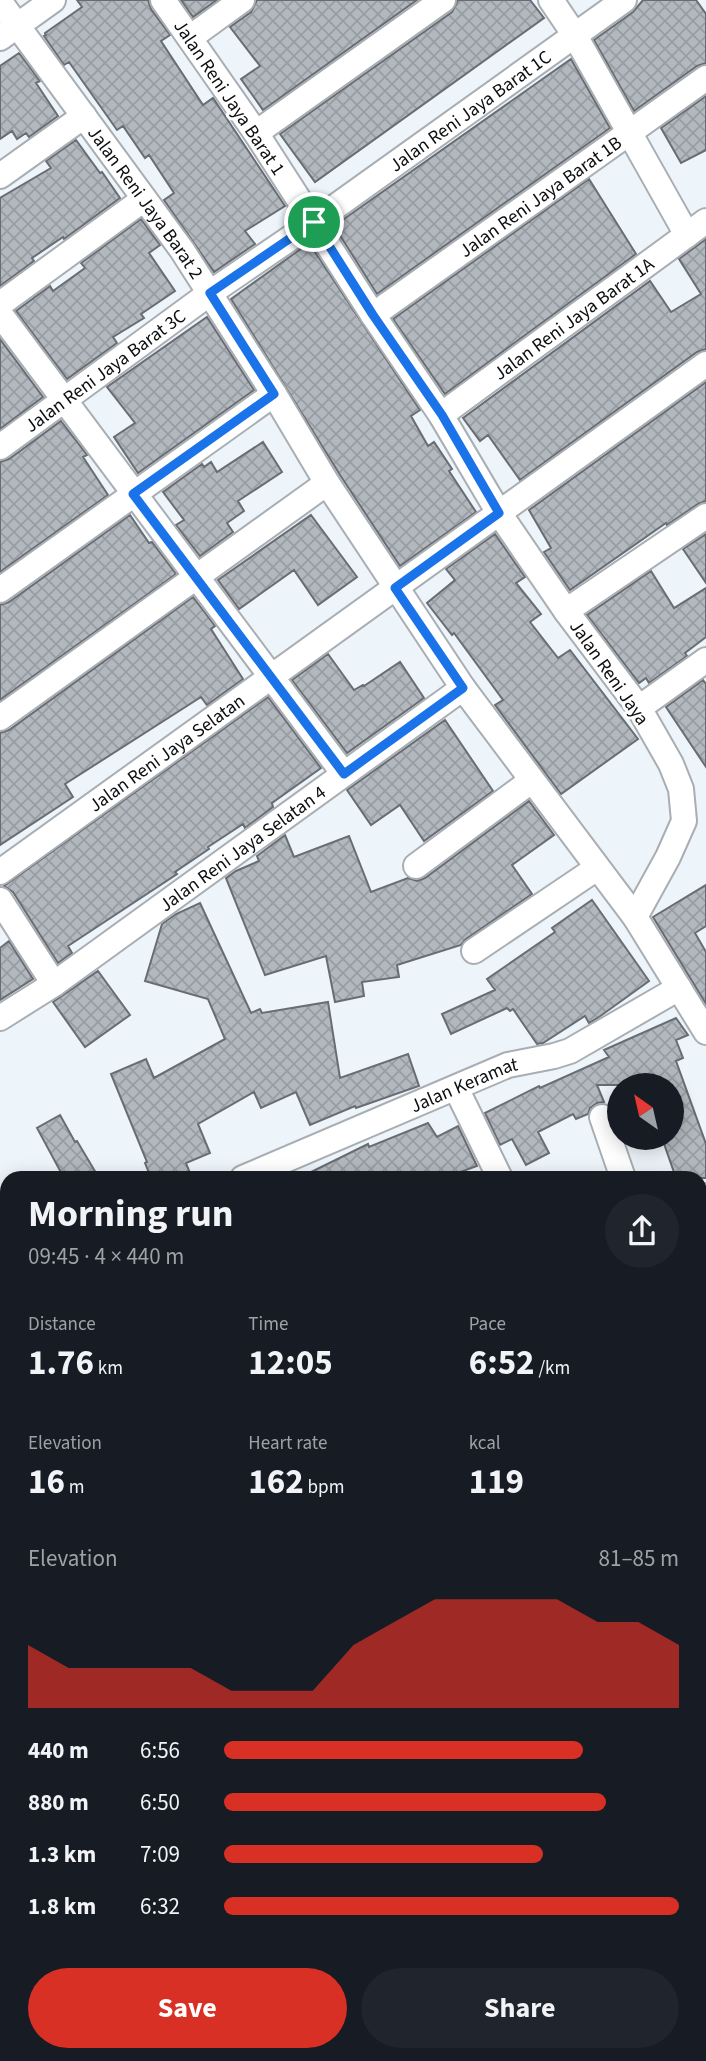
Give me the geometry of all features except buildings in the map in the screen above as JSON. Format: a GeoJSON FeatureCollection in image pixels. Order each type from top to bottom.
{"type":"FeatureCollection","features":[{"type":"Feature","properties":{"kind":"street"},"geometry":{"type":"LineString","coordinates":[[8,32],[53,0]]}},
{"type":"Feature","properties":{"kind":"street","name":"Jalan Reni Jaya Barat 1"},"geometry":{"type":"LineString","coordinates":[[163,0],[256,133],[373,315],[442,415],[499,513]]}},
{"type":"Feature","properties":{"kind":"street"},"geometry":{"type":"LineString","coordinates":[[191,37],[242,0]]}},
{"type":"Feature","properties":{"kind":"street"},"geometry":{"type":"LineString","coordinates":[[256,133],[443,0]]}},
{"type":"Feature","properties":{"kind":"street"},"geometry":{"type":"LineString","coordinates":[[551,0],[575,34],[631,132],[696,228]]}},
{"type":"Feature","properties":{"kind":"street","name":"Jalan Reni Jaya Barat 1C"},"geometry":{"type":"LineString","coordinates":[[210,293],[314,222],[624,0]]}},
{"type":"Feature","properties":{"kind":"street","name":"Jalan Reni Jaya Barat 2"},"geometry":{"type":"LineString","coordinates":[[0,2],[8,32],[84,116],[210,293],[395,588]]}},
{"type":"Feature","properties":{"kind":"street","name":"Jalan Reni Jaya Barat 1B"},"geometry":{"type":"LineString","coordinates":[[373,315],[706,78]]}},
{"type":"Feature","properties":{"kind":"street"},"geometry":{"type":"LineString","coordinates":[[0,177],[84,116]]}},
{"type":"Feature","properties":{"kind":"street"},"geometry":{"type":"LineString","coordinates":[[0,304],[144,199]]}},
{"type":"Feature","properties":{"kind":"street","name":"Jalan Reni Jaya Barat 1A"},"geometry":{"type":"LineString","coordinates":[[442,415],[696,228]]}},
{"type":"Feature","properties":{"kind":"street","name":"Jalan Reni Jaya Barat 3C"},"geometry":{"type":"LineString","coordinates":[[0,447],[210,293]]}},
{"type":"Feature","properties":{"kind":"street"},"geometry":{"type":"LineString","coordinates":[[0,314],[344,774]]}},
{"type":"Feature","properties":{"kind":"street","name":"Jalan Reni Jaya Selatan"},"geometry":{"type":"LineString","coordinates":[[0,872],[706,364]]}},
{"type":"Feature","properties":{"kind":"street"},"geometry":{"type":"LineString","coordinates":[[0,590],[274,394]]}},
{"type":"Feature","properties":{"kind":"street"},"geometry":{"type":"LineString","coordinates":[[0,718],[327,483]]}},
{"type":"Feature","properties":{"kind":"street","name":"Jalan Reni Jaya"},"geometry":{"type":"LineString","coordinates":[[499,513],[566,611],[639,708],[671,764],[681,789],[684,821]]}},
{"type":"Feature","properties":{"kind":"street"},"geometry":{"type":"LineString","coordinates":[[566,611],[706,516]]}},
{"type":"Feature","properties":{"kind":"street"},"geometry":{"type":"LineString","coordinates":[[395,588],[531,781],[615,888],[706,1032]]}},
{"type":"Feature","properties":{"kind":"street"},"geometry":{"type":"LineString","coordinates":[[639,708],[706,660]]}},
{"type":"Feature","properties":{"kind":"street","name":"Jalan Reni Jaya Selatan 4"},"geometry":{"type":"LineString","coordinates":[[0,1018],[54,984],[463,688]]}},
{"type":"Feature","properties":{"kind":"street"},"geometry":{"type":"LineString","coordinates":[[416,866],[531,781]]}},
{"type":"Feature","properties":{"kind":"street"},"geometry":{"type":"LineString","coordinates":[[635,917],[668,857],[684,821],[706,807]]}},
{"type":"Feature","properties":{"kind":"street"},"geometry":{"type":"LineString","coordinates":[[474,951],[597,868]]}},
{"type":"Feature","properties":{"kind":"street"},"geometry":{"type":"LineString","coordinates":[[0,901],[54,984]]}},
{"type":"Feature","properties":{"kind":"street","name":"Jalan Keramat"},"geometry":{"type":"LineString","coordinates":[[260,1171],[508,1065],[569,1051],[679,988]]}},
{"type":"Feature","properties":{"kind":"street"},"geometry":{"type":"LineString","coordinates":[[456,1088],[497,1171]]}},
{"type":"Feature","properties":{"kind":"street"},"geometry":{"type":"LineString","coordinates":[[602,1116],[621,1171]]}},
{"type":"Feature","properties":{"kind":"route"},"geometry":{"type":"LineString","coordinates":[[314,222],[373,315],[442,415],[499,513],[395,588],[463,688],[344,774],[133,494],[274,394],[210,293],[314,222]]}}]}
